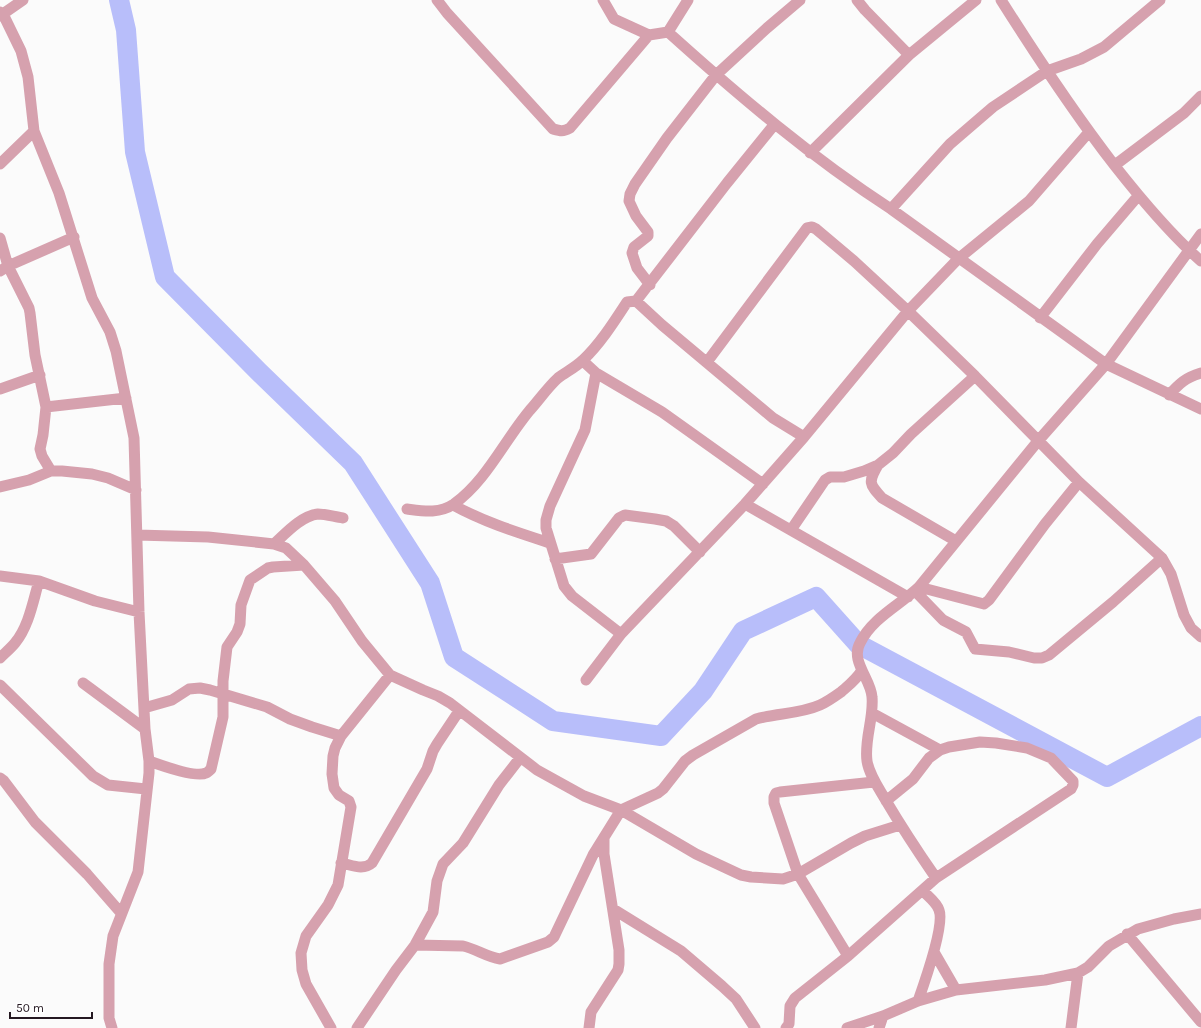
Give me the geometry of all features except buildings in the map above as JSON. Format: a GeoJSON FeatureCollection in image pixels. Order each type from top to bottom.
{"type":"FeatureCollection","features":[{"type":"Feature","properties":{"kind":"street"},"geometry":{"type":"LineString","coordinates":[[23,0],[1,14],[21,51],[28,77],[34,131],[38,146],[59,193],[92,298],[110,332],[116,351],[134,438],[139,612],[145,729],[149,761],[138,872],[113,936],[109,964],[109,1018],[112,1028]]}},
{"type":"Feature","properties":{"kind":"street"},"geometry":{"type":"LineString","coordinates":[[437,0],[447,13],[553,129],[558,131],[564,131],[570,128],[649,35]]}},
{"type":"Feature","properties":{"kind":"street"},"geometry":{"type":"LineString","coordinates":[[603,0],[614,19],[649,35],[668,32],[688,0]]}},
{"type":"Feature","properties":{"kind":"street"},"geometry":{"type":"LineString","coordinates":[[650,285],[633,260],[632,253],[634,247],[648,236],[648,232],[636,216],[629,201],[630,194],[635,184],[667,138],[716,75],[800,0]]}},
{"type":"Feature","properties":{"kind":"street"},"geometry":{"type":"LineString","coordinates":[[857,0],[909,55]]}},
{"type":"Feature","properties":{"kind":"street"},"geometry":{"type":"LineString","coordinates":[[810,152],[909,55],[976,0]]}},
{"type":"Feature","properties":{"kind":"street"},"geometry":{"type":"LineString","coordinates":[[1001,0],[1047,71],[1089,132],[1115,166],[1138,196],[1188,250],[1201,261]]}},
{"type":"Feature","properties":{"kind":"street"},"geometry":{"type":"LineString","coordinates":[[891,209],[950,144],[993,107],[1047,71],[1081,59],[1104,47],[1160,0]]}},
{"type":"Feature","properties":{"kind":"street"},"geometry":{"type":"LineString","coordinates":[[668,32],[774,125],[859,189],[891,209],[1040,318],[1106,364],[1201,409]]}},
{"type":"Feature","properties":{"kind":"street"},"geometry":{"type":"LineString","coordinates":[[1115,166],[1184,113],[1201,96]]}},
{"type":"Feature","properties":{"kind":"street"},"geometry":{"type":"LineString","coordinates":[[636,302],[774,125]]}},
{"type":"Feature","properties":{"kind":"street"},"geometry":{"type":"LineString","coordinates":[[0,164],[34,131]]}},
{"type":"Feature","properties":{"kind":"street"},"geometry":{"type":"LineString","coordinates":[[586,680],[622,634],[763,484],[804,437],[908,311],[958,259],[1029,201],[1089,132]]}},
{"type":"Feature","properties":{"kind":"street"},"geometry":{"type":"LineString","coordinates":[[1040,318],[1097,244],[1138,196]]}},
{"type":"Feature","properties":{"kind":"street"},"geometry":{"type":"LineString","coordinates":[[707,362],[808,228],[812,227],[816,229],[854,261],[908,311],[975,376],[1079,482],[1162,558],[1172,574],[1184,615],[1191,628],[1201,637]]}},
{"type":"Feature","properties":{"kind":"street"},"geometry":{"type":"LineString","coordinates":[[936,878],[900,825],[874,782],[867,762],[866,751],[872,713],[872,696],[867,680],[857,658],[858,644],[866,631],[914,591],[1038,441],[1106,364],[1201,234]]}},
{"type":"Feature","properties":{"kind":"street"},"geometry":{"type":"LineString","coordinates":[[4,269],[74,237]]}},
{"type":"Feature","properties":{"kind":"street"},"geometry":{"type":"LineString","coordinates":[[0,238],[4,269],[29,308],[35,354],[46,407],[40,449],[42,456],[51,471]]}},
{"type":"Feature","properties":{"kind":"street"},"geometry":{"type":"LineString","coordinates":[[407,509],[438,512],[453,505],[471,490],[487,471],[499,451],[529,412],[558,378],[582,361],[603,336],[627,302],[636,302],[773,418],[804,437]]}},
{"type":"Feature","properties":{"kind":"street"},"geometry":{"type":"LineString","coordinates":[[582,361],[596,372],[662,412],[763,484]]}},
{"type":"Feature","properties":{"kind":"street"},"geometry":{"type":"LineString","coordinates":[[596,372],[585,430],[550,506],[546,520],[546,528],[564,586],[572,596],[622,634]]}},
{"type":"Feature","properties":{"kind":"street"},"geometry":{"type":"LineString","coordinates":[[1169,395],[1182,381],[1190,376],[1201,373]]}},
{"type":"Feature","properties":{"kind":"street"},"geometry":{"type":"LineString","coordinates":[[0,389],[40,375]]}},
{"type":"Feature","properties":{"kind":"street"},"geometry":{"type":"LineString","coordinates":[[791,530],[825,480],[830,477],[844,477],[878,465],[893,454],[911,434],[975,376]]}},
{"type":"Feature","properties":{"kind":"street"},"geometry":{"type":"LineString","coordinates":[[46,407],[126,398]]}},
{"type":"Feature","properties":{"kind":"street"},"geometry":{"type":"LineString","coordinates":[[878,465],[872,474],[870,481],[872,488],[882,498],[956,541]]}},
{"type":"Feature","properties":{"kind":"street"},"geometry":{"type":"LineString","coordinates":[[0,487],[29,480],[51,471],[62,471],[92,474],[108,478],[136,490]]}},
{"type":"Feature","properties":{"kind":"street"},"geometry":{"type":"LineString","coordinates":[[914,591],[934,591],[979,604],[984,604],[989,600],[1045,524],[1079,482]]}},
{"type":"Feature","properties":{"kind":"street"},"geometry":{"type":"LineString","coordinates":[[745,504],[791,530],[914,591],[938,615],[950,624],[966,632],[975,649],[980,651],[1009,652],[1034,658],[1042,658],[1049,655],[1113,602],[1162,558]]}},
{"type":"Feature","properties":{"kind":"street"},"geometry":{"type":"LineString","coordinates":[[453,505],[475,517],[503,528],[550,543]]}},
{"type":"Feature","properties":{"kind":"street"},"geometry":{"type":"LineString","coordinates":[[274,544],[294,526],[311,516],[320,514],[343,518]]}},
{"type":"Feature","properties":{"kind":"street"},"geometry":{"type":"LineString","coordinates":[[555,559],[591,554],[619,518],[625,515],[666,521],[674,526],[700,552]]}},
{"type":"Feature","properties":{"kind":"street"},"geometry":{"type":"LineString","coordinates":[[137,535],[208,537],[274,544],[286,548],[304,564],[335,601],[362,641],[390,674],[450,703],[537,770],[584,796],[620,810],[696,854],[741,875],[782,879],[798,874],[865,836],[900,825]]}},
{"type":"Feature","properties":{"kind":"street"},"geometry":{"type":"LineString","coordinates":[[149,761],[192,774],[207,773],[211,769],[223,717],[222,693],[227,647],[237,632],[240,624],[241,604],[250,580],[273,566],[304,564]]}},
{"type":"Feature","properties":{"kind":"street"},"geometry":{"type":"LineString","coordinates":[[0,576],[39,581],[95,601],[139,612]]}},
{"type":"Feature","properties":{"kind":"street"},"geometry":{"type":"LineString","coordinates":[[0,658],[16,642],[22,633],[39,581]]}},
{"type":"Feature","properties":{"kind":"street"},"geometry":{"type":"LineString","coordinates":[[934,591],[938,615]]}},
{"type":"Feature","properties":{"kind":"street"},"geometry":{"type":"LineString","coordinates":[[415,945],[463,946],[492,958],[500,959],[548,942],[554,937],[593,855],[620,810],[658,793],[663,789],[685,761],[701,750],[756,719],[804,710],[821,705],[851,684],[862,670]]}},
{"type":"Feature","properties":{"kind":"street"},"geometry":{"type":"LineString","coordinates":[[331,1028],[306,984],[302,970],[301,953],[306,936],[328,905],[338,885],[351,807],[349,800],[339,794],[334,788],[332,774],[333,756],[341,736],[390,674]]}},
{"type":"Feature","properties":{"kind":"street"},"geometry":{"type":"LineString","coordinates":[[83,683],[145,729]]}},
{"type":"Feature","properties":{"kind":"street"},"geometry":{"type":"LineString","coordinates":[[0,685],[93,776],[108,785],[146,789]]}},
{"type":"Feature","properties":{"kind":"street"},"geometry":{"type":"LineString","coordinates":[[144,708],[172,700],[189,690],[200,688],[268,707],[290,719],[341,736]]}},
{"type":"Feature","properties":{"kind":"street"},"geometry":{"type":"LineString","coordinates":[[341,862],[364,868],[368,867],[372,863],[427,769],[437,744],[459,711]]}},
{"type":"Feature","properties":{"kind":"street"},"geometry":{"type":"LineString","coordinates":[[872,713],[940,750]]}},
{"type":"Feature","properties":{"kind":"street"},"geometry":{"type":"LineString","coordinates":[[786,1028],[789,1024],[790,1006],[795,998],[848,956],[936,878],[1071,789],[1073,781],[1051,758],[1027,748],[980,742],[948,747],[940,750],[929,758],[913,779],[886,802]]}},
{"type":"Feature","properties":{"kind":"street"},"geometry":{"type":"LineString","coordinates":[[357,1028],[396,970],[415,945],[433,912],[438,881],[443,864],[463,843],[499,785],[520,758]]}},
{"type":"Feature","properties":{"kind":"street"},"geometry":{"type":"LineString","coordinates":[[0,778],[4,781],[35,822],[86,874],[121,913]]}},
{"type":"Feature","properties":{"kind":"street"},"geometry":{"type":"LineString","coordinates":[[848,956],[798,874],[774,803],[774,797],[776,793],[780,792],[874,782]]}},
{"type":"Feature","properties":{"kind":"street"},"geometry":{"type":"LineString","coordinates":[[589,1028],[591,1012],[618,970],[619,964],[619,950],[604,854],[604,837]]}},
{"type":"Feature","properties":{"kind":"street"},"geometry":{"type":"LineString","coordinates":[[918,1001],[934,952],[940,921],[940,911],[937,905],[923,891]]}},
{"type":"Feature","properties":{"kind":"street"},"geometry":{"type":"LineString","coordinates":[[613,909],[681,952],[716,981],[736,999],[755,1028]]}},
{"type":"Feature","properties":{"kind":"street"},"geometry":{"type":"LineString","coordinates":[[847,1028],[883,1016],[918,1001],[956,990],[1045,980],[1078,973],[1088,967],[1110,946],[1127,934],[1158,923],[1201,914]]}},
{"type":"Feature","properties":{"kind":"street"},"geometry":{"type":"LineString","coordinates":[[1127,934],[1201,1022]]}},
{"type":"Feature","properties":{"kind":"street"},"geometry":{"type":"LineString","coordinates":[[934,952],[956,990]]}},
{"type":"Feature","properties":{"kind":"street"},"geometry":{"type":"LineString","coordinates":[[1071,1028],[1078,973]]}},
{"type":"Feature","properties":{"kind":"street"},"geometry":{"type":"LineString","coordinates":[[880,1028],[883,1016]]}},
{"type":"Feature","properties":{"kind":"waterway"},"geometry":{"type":"LineString","coordinates":[[119,0],[126,30],[135,152],[165,277],[259,372],[353,463],[430,583],[454,657],[553,721],[661,736],[703,691],[743,631],[816,597],[858,644],[1107,777],[1201,726]]}}]}
